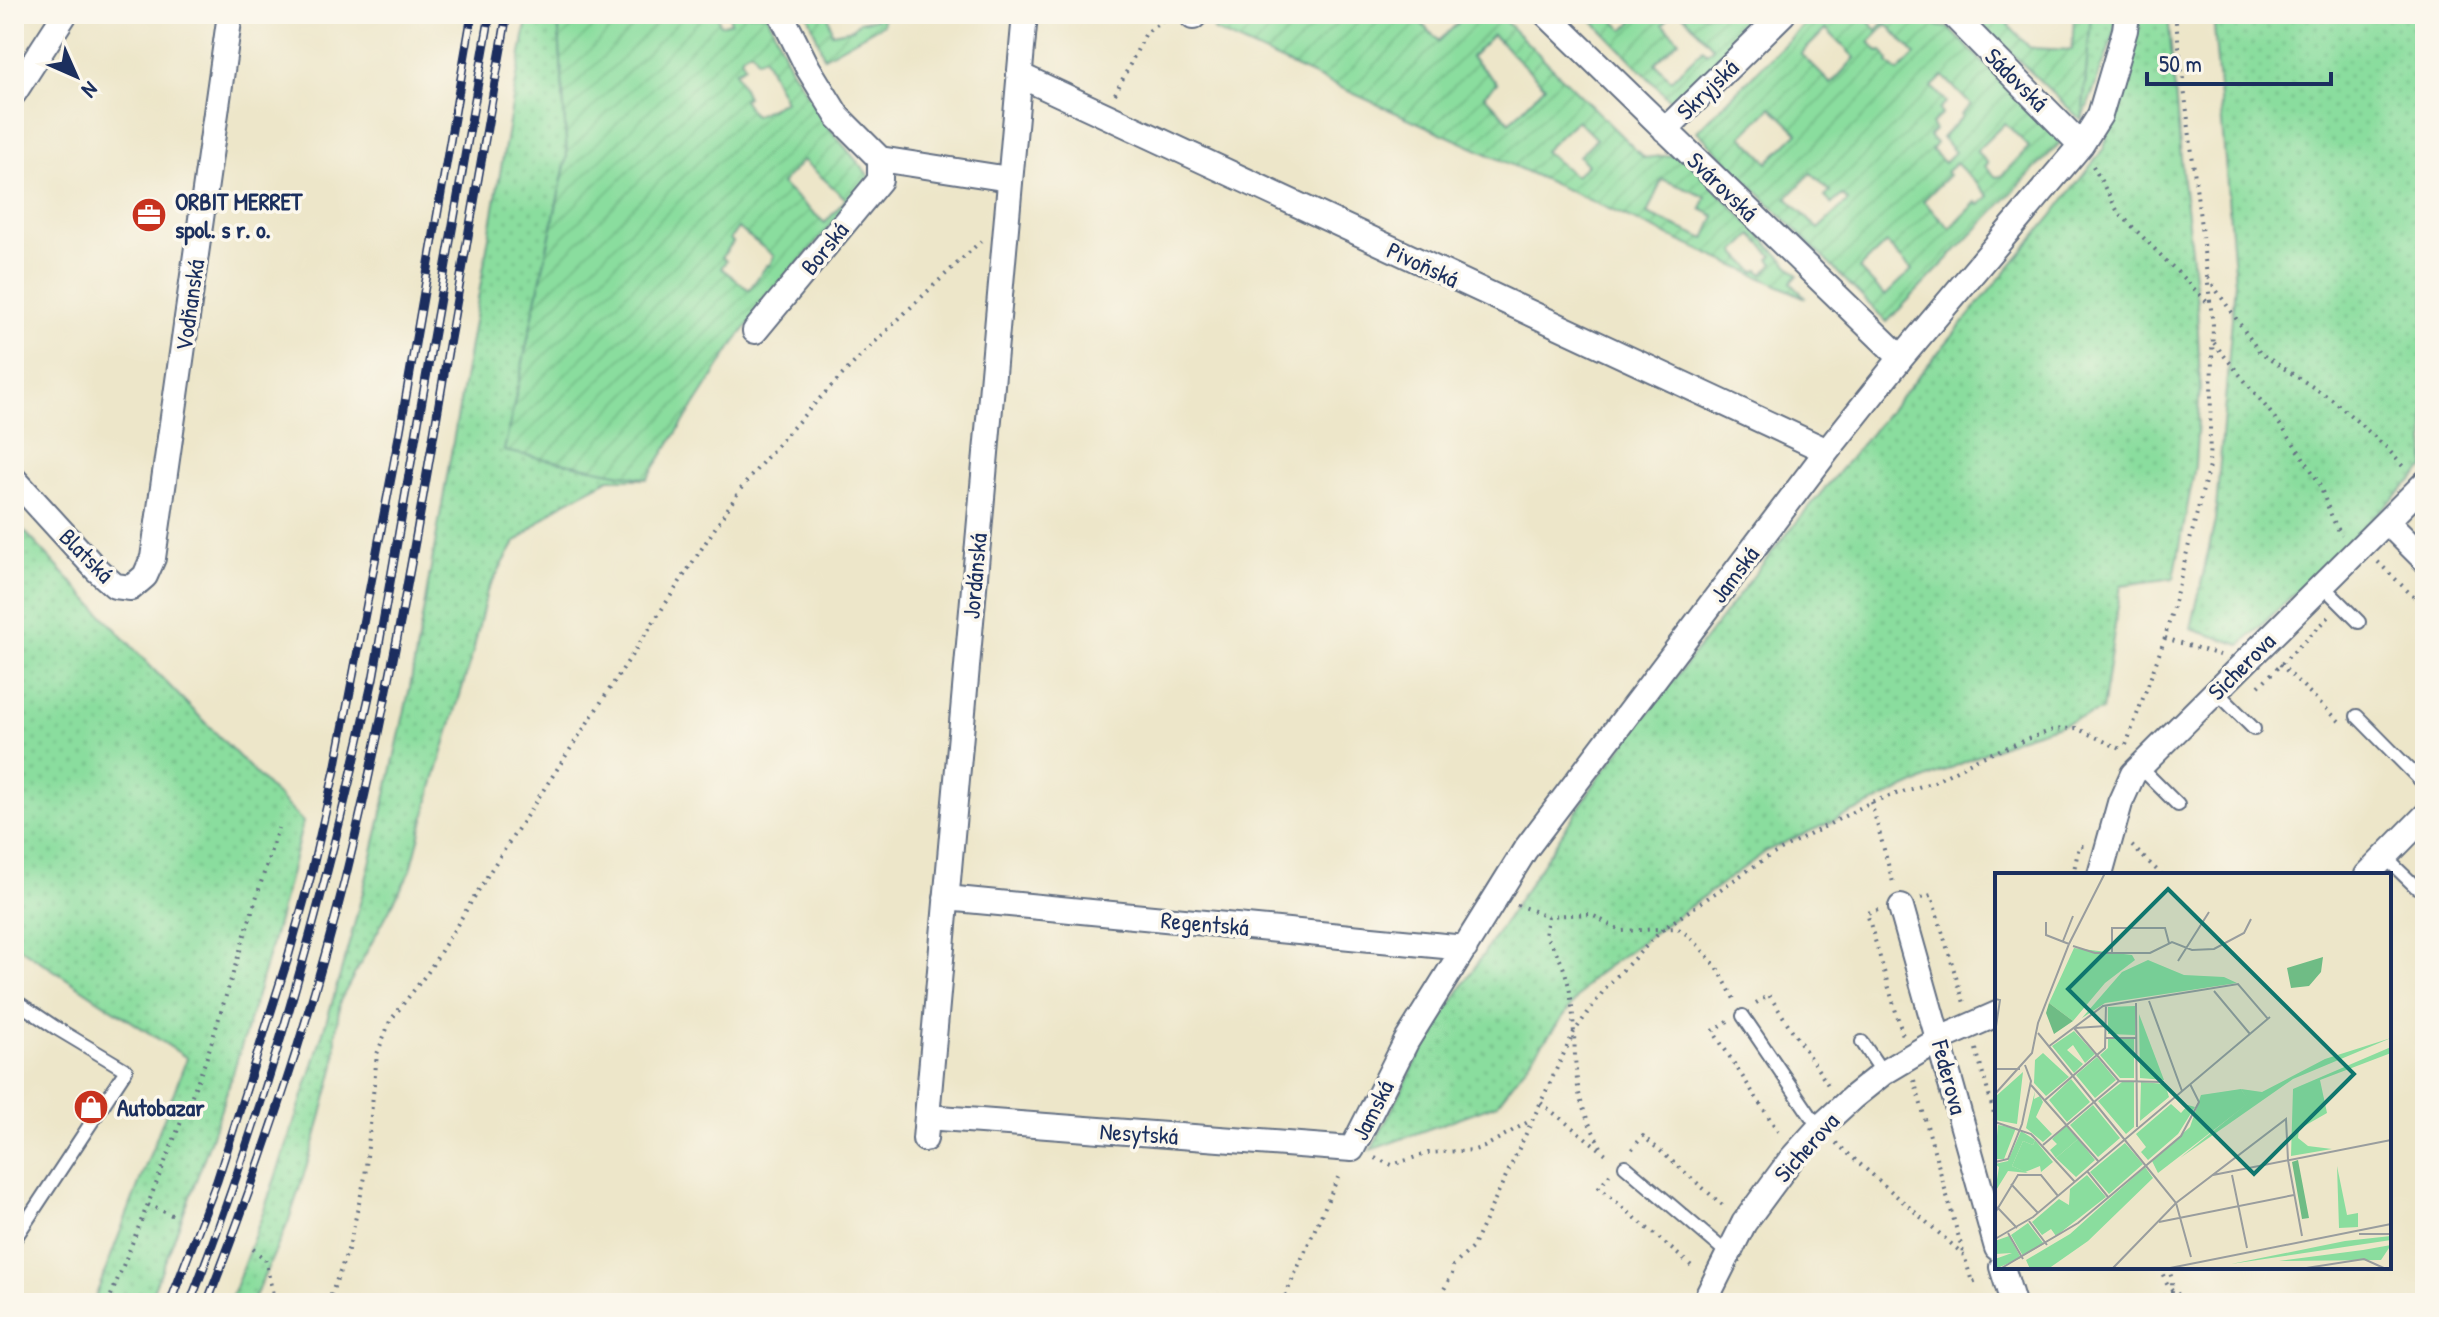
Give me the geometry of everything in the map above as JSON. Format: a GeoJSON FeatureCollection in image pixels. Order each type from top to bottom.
{"type":"FeatureCollection","features":[{"type":"Feature","properties":{"kind":"street"},"geometry":{"type":"LineString","coordinates":[[14,93],[65,14]]}},
{"type":"Feature","properties":{"kind":"street","name":"Vodňanská"},"geometry":{"type":"LineString","coordinates":[[131,588],[145,576],[153,558],[230,14]]}},
{"type":"Feature","properties":{"kind":"street"},"geometry":{"type":"LineString","coordinates":[[781,14],[808,68],[838,117],[880,159],[1009,179]]}},
{"type":"Feature","properties":{"kind":"street","name":"Jordánská"},"geometry":{"type":"LineString","coordinates":[[926,1128],[1025,14]]}},
{"type":"Feature","properties":{"kind":"street","name":"Svárovská"},"geometry":{"type":"LineString","coordinates":[[1546,14],[1901,358]]}},
{"type":"Feature","properties":{"kind":"street","name":"Skryjská"},"geometry":{"type":"LineString","coordinates":[[1665,130],[1783,14]]}},
{"type":"Feature","properties":{"kind":"street","name":"Sádovská"},"geometry":{"type":"LineString","coordinates":[[1952,14],[2081,145]]}},
{"type":"Feature","properties":{"kind":"street","name":"Jamská"},"geometry":{"type":"LineString","coordinates":[[1363,1153],[1406,1042],[1525,850],[1827,451],[1901,358],[2081,145],[2100,115],[2127,14]]}},
{"type":"Feature","properties":{"kind":"street","name":"Pivoňská"},"geometry":{"type":"LineString","coordinates":[[1019,75],[1827,451]]}},
{"type":"Feature","properties":{"kind":"street","name":"Borská"},"geometry":{"type":"LineString","coordinates":[[755,331],[880,180],[880,159]]}},
{"type":"Feature","properties":{"kind":"street","name":"Blatská"},"geometry":{"type":"LineString","coordinates":[[14,479],[97,570],[115,586],[131,588]]}},
{"type":"Feature","properties":{"kind":"street","name":"Sicherova"},"geometry":{"type":"LineString","coordinates":[[2101,873],[2120,803],[2133,774],[2423,485]]}},
{"type":"Feature","properties":{"kind":"street"},"geometry":{"type":"LineString","coordinates":[[2387,522],[2425,560]]}},
{"type":"Feature","properties":{"kind":"street"},"geometry":{"type":"LineString","coordinates":[[2369,873],[2425,816]]}},
{"type":"Feature","properties":{"kind":"street","name":"Regentská"},"geometry":{"type":"LineString","coordinates":[[946,898],[1465,948]]}},
{"type":"Feature","properties":{"kind":"street","name":"Federova"},"geometry":{"type":"LineString","coordinates":[[1901,907],[1995,1241]]}},
{"type":"Feature","properties":{"kind":"street","name":"Sicherova"},"geometry":{"type":"LineString","coordinates":[[1704,1303],[1744,1223],[1792,1158],[1819,1128],[1883,1073],[1940,1039],[1995,1015]]}},
{"type":"Feature","properties":{"kind":"street","name":"Nesytská"},"geometry":{"type":"LineString","coordinates":[[926,1128],[1363,1153]]}},
{"type":"Feature","properties":{"kind":"street"},"geometry":{"type":"LineString","coordinates":[[2003,1270],[2013,1303]]}},
{"type":"Feature","properties":{"kind":"lane"},"geometry":{"type":"LineString","coordinates":[[2322,585],[2359,622]]}},
{"type":"Feature","properties":{"kind":"lane"},"geometry":{"type":"LineString","coordinates":[[2216,691],[2254,729]]}},
{"type":"Feature","properties":{"kind":"lane"},"geometry":{"type":"LineString","coordinates":[[2357,716],[2425,785]]}},
{"type":"Feature","properties":{"kind":"lane"},"geometry":{"type":"LineString","coordinates":[[2140,767],[2178,805]]}},
{"type":"Feature","properties":{"kind":"lane"},"geometry":{"type":"LineString","coordinates":[[2385,857],[2416,887]]}},
{"type":"Feature","properties":{"kind":"lane"},"geometry":{"type":"LineString","coordinates":[[14,1016],[18,1002],[126,1070],[14,1240]]}},
{"type":"Feature","properties":{"kind":"lane"},"geometry":{"type":"LineString","coordinates":[[1743,1016],[1819,1128]]}},
{"type":"Feature","properties":{"kind":"lane"},"geometry":{"type":"LineString","coordinates":[[1862,1042],[1883,1073]]}},
{"type":"Feature","properties":{"kind":"lane"},"geometry":{"type":"LineString","coordinates":[[1625,1166],[1727,1253]]}},
{"type":"Feature","properties":{"kind":"path"},"geometry":{"type":"LineString","coordinates":[[1437,1303],[1453,1266],[1472,1248],[1574,1032],[1607,986],[1664,928],[1766,858],[1871,802],[1934,782],[1977,759],[2053,730],[2076,728],[2124,750],[2165,638],[2209,466],[2213,342],[2211,307],[2175,14]]}},
{"type":"Feature","properties":{"kind":"path"},"geometry":{"type":"LineString","coordinates":[[1104,116],[1146,33],[1172,15],[1195,15]]}},
{"type":"Feature","properties":{"kind":"path"},"geometry":{"type":"LineString","coordinates":[[2081,145],[2118,212],[2211,307]]}},
{"type":"Feature","properties":{"kind":"path"},"geometry":{"type":"LineString","coordinates":[[328,1303],[349,1247],[365,1177],[377,1054],[390,1021],[428,972],[491,870],[740,490],[774,447],[819,399],[919,298],[981,241],[1007,207]]}},
{"type":"Feature","properties":{"kind":"path"},"geometry":{"type":"LineString","coordinates":[[2208,278],[2260,353],[2333,400],[2423,485]]}},
{"type":"Feature","properties":{"kind":"path"},"geometry":{"type":"LineString","coordinates":[[2213,342],[2296,448],[2317,481],[2332,521],[2358,549],[2380,565],[2425,608]]}},
{"type":"Feature","properties":{"kind":"path"},"geometry":{"type":"LineString","coordinates":[[2380,565],[2406,540]]}},
{"type":"Feature","properties":{"kind":"path"},"geometry":{"type":"LineString","coordinates":[[2235,710],[2341,604]]}},
{"type":"Feature","properties":{"kind":"path"},"geometry":{"type":"LineString","coordinates":[[2261,646],[2344,726],[2357,716]]}},
{"type":"Feature","properties":{"kind":"path"},"geometry":{"type":"LineString","coordinates":[[1871,802],[1901,907]]}},
{"type":"Feature","properties":{"kind":"path"},"geometry":{"type":"LineString","coordinates":[[108,1303],[206,1060],[278,828]]}},
{"type":"Feature","properties":{"kind":"path"},"geometry":{"type":"LineString","coordinates":[[2133,833],[2132,846],[2160,873]]}},
{"type":"Feature","properties":{"kind":"path"},"geometry":{"type":"LineString","coordinates":[[1499,893],[1512,903],[1548,916],[1590,914],[1622,931],[1677,928],[1700,947],[1720,972],[1743,1016]]}},
{"type":"Feature","properties":{"kind":"path"},"geometry":{"type":"LineString","coordinates":[[1548,916],[1545,936],[1556,949],[1572,995],[1575,1067],[1580,1096],[1587,1120],[1603,1151]]}},
{"type":"Feature","properties":{"kind":"path"},"geometry":{"type":"LineString","coordinates":[[1973,1039],[1995,1117]]}},
{"type":"Feature","properties":{"kind":"path"},"geometry":{"type":"LineString","coordinates":[[1912,1074],[1972,1282],[2003,1270]]}},
{"type":"Feature","properties":{"kind":"path"},"geometry":{"type":"LineString","coordinates":[[1540,1103],[1625,1166]]}},
{"type":"Feature","properties":{"kind":"path"},"geometry":{"type":"LineString","coordinates":[[1282,1303],[1363,1153],[1392,1165],[1428,1153],[1474,1150],[1531,1121]]}},
{"type":"Feature","properties":{"kind":"path"},"geometry":{"type":"LineString","coordinates":[[1819,1128],[1964,1255]]}},
{"type":"Feature","properties":{"kind":"path"},"geometry":{"type":"LineString","coordinates":[[148,1205],[174,1216]]}},
{"type":"Feature","properties":{"kind":"path"},"geometry":{"type":"LineString","coordinates":[[253,1249],[265,1259],[275,1303]]}},
{"type":"Feature","properties":{"kind":"path"},"geometry":{"type":"LineString","coordinates":[[2161,1269],[2172,1292],[2197,1303]]}},
{"type":"Feature","properties":{"kind":"path"},"geometry":{"type":"LineString","coordinates":[[2169,1269],[2172,1292]]}},
{"type":"Feature","properties":{"kind":"path"},"geometry":{"type":"LineString","coordinates":[[2149,1303],[2172,1292]]}},
{"type":"Feature","properties":{"kind":"green space"},"geometry":{"type":"Polygon","coordinates":[[[528,14],[558,14],[567,156],[505,450],[647,479],[609,479],[558,506],[515,543],[487,591],[473,652],[411,870],[340,1001],[335,1065],[288,1223],[252,1303],[229,1303],[319,1046],[376,838],[410,687],[528,14]]]}},
{"type":"Feature","properties":{"kind":"green space"},"geometry":{"type":"Polygon","coordinates":[[[558,14],[717,14],[720,25],[731,22],[729,14],[767,14],[790,67],[830,129],[870,177],[739,336],[647,479],[504,451],[567,156],[558,14]],[[750,51],[741,58],[745,66],[735,71],[747,97],[743,99],[754,116],[785,101],[764,57],[757,60],[750,51]],[[803,160],[781,184],[825,223],[846,199],[803,160]],[[738,228],[730,239],[733,242],[722,257],[726,261],[721,268],[749,290],[774,256],[738,228]]]}},
{"type":"Feature","properties":{"kind":"green space"},"geometry":{"type":"Polygon","coordinates":[[[808,14],[828,14],[832,33],[853,29],[859,22],[875,19],[875,14],[882,14],[883,24],[824,57],[808,14]]]}},
{"type":"Feature","properties":{"kind":"green space"},"geometry":{"type":"Polygon","coordinates":[[[1231,14],[1272,14],[1279,22],[1287,15],[1297,27],[1314,14],[1412,14],[1439,41],[1458,23],[1453,18],[1448,22],[1443,14],[1498,14],[1644,158],[1682,154],[1798,275],[1791,283],[1806,298],[1213,30],[1231,14]],[[1493,35],[1471,57],[1497,83],[1484,95],[1510,122],[1545,86],[1493,35]],[[1577,120],[1544,151],[1575,176],[1587,165],[1579,156],[1596,139],[1577,120]],[[1662,179],[1647,214],[1705,239],[1715,216],[1701,209],[1706,197],[1662,179]],[[1752,235],[1735,252],[1755,272],[1759,270],[1763,274],[1773,264],[1769,259],[1773,256],[1752,235]]]}},
{"type":"Feature","properties":{"kind":"green space"},"geometry":{"type":"Polygon","coordinates":[[[1586,14],[1607,14],[1624,30],[1640,14],[1673,14],[1663,24],[1679,40],[1655,63],[1671,80],[1703,49],[1707,53],[1713,47],[1682,14],[1765,14],[1674,104],[1586,14]]]}},
{"type":"Feature","properties":{"kind":"green space"},"geometry":{"type":"Polygon","coordinates":[[[1815,14],[1861,14],[1877,30],[1892,14],[1927,14],[1938,26],[1949,28],[2061,142],[1887,322],[1697,131],[1815,14]],[[1887,24],[1869,42],[1879,52],[1882,51],[1888,63],[1898,72],[1915,55],[1887,24]],[[1826,29],[1801,54],[1831,84],[1855,58],[1826,29]],[[1943,76],[1932,87],[1946,102],[1939,110],[1942,114],[1931,124],[1935,130],[1929,136],[1936,143],[1931,150],[1944,163],[1955,152],[1942,138],[1971,105],[1943,76]],[[1771,107],[1742,136],[1768,162],[1798,133],[1771,107]],[[2005,123],[1976,151],[1988,163],[1985,166],[1996,177],[2001,176],[2029,147],[2005,123]],[[1956,163],[1946,172],[1949,175],[1923,201],[1950,228],[1976,202],[1979,205],[1989,196],[1956,163]],[[1811,173],[1787,198],[1818,229],[1848,201],[1842,195],[1832,204],[1825,197],[1830,192],[1811,173]],[[1886,243],[1859,269],[1885,296],[1912,270],[1886,243]]]}},
{"type":"Feature","properties":{"kind":"green space"},"geometry":{"type":"Polygon","coordinates":[[[1981,14],[2018,14],[2008,25],[2030,48],[2072,50],[2074,18],[2053,14],[2091,14],[2082,121],[1985,28],[1981,14]]]}},
{"type":"Feature","properties":{"kind":"green space"},"geometry":{"type":"Polygon","coordinates":[[[2091,14],[2117,14],[2114,35],[2082,121],[2091,14]]]}},
{"type":"Feature","properties":{"kind":"green space"},"geometry":{"type":"Polygon","coordinates":[[[2141,14],[2168,14],[2197,303],[2200,386],[2195,466],[2174,578],[2121,585],[2102,711],[2018,738],[1768,850],[1593,977],[1497,1104],[1371,1150],[1428,1039],[1597,780],[1771,553],[2051,217],[2104,148],[2141,14]]]}},
{"type":"Feature","properties":{"kind":"green space"},"geometry":{"type":"Polygon","coordinates":[[[2213,14],[2425,14],[2425,468],[2241,645],[2191,629],[2215,521],[2235,282],[2213,14]]]}},
{"type":"Feature","properties":{"kind":"green space"},"geometry":{"type":"Polygon","coordinates":[[[14,520],[150,666],[303,822],[235,1066],[172,1245],[148,1303],[93,1303],[187,1058],[14,944],[14,520]]]}},
{"type":"Feature","properties":{"kind":"railway"},"geometry":{"type":"LineString","coordinates":[[170,1303],[217,1181],[311,875],[335,770],[400,431],[472,14]]}},
{"type":"Feature","properties":{"kind":"railway"},"geometry":{"type":"LineString","coordinates":[[190,1303],[245,1150],[294,994],[355,758],[373,679],[490,14]]}},
{"type":"Feature","properties":{"kind":"railway"},"geometry":{"type":"LineString","coordinates":[[207,1303],[300,1040],[360,815],[412,557],[507,14]]}},
{"type":"Feature","properties":{"kind":"place","name":"ORBIT MERRET spol. s r. o."},"geometry":{"type":"Point","coordinates":[149,215]}},
{"type":"Feature","properties":{"kind":"place","name":"Autobazar"},"geometry":{"type":"Point","coordinates":[91,1107]}}]}
